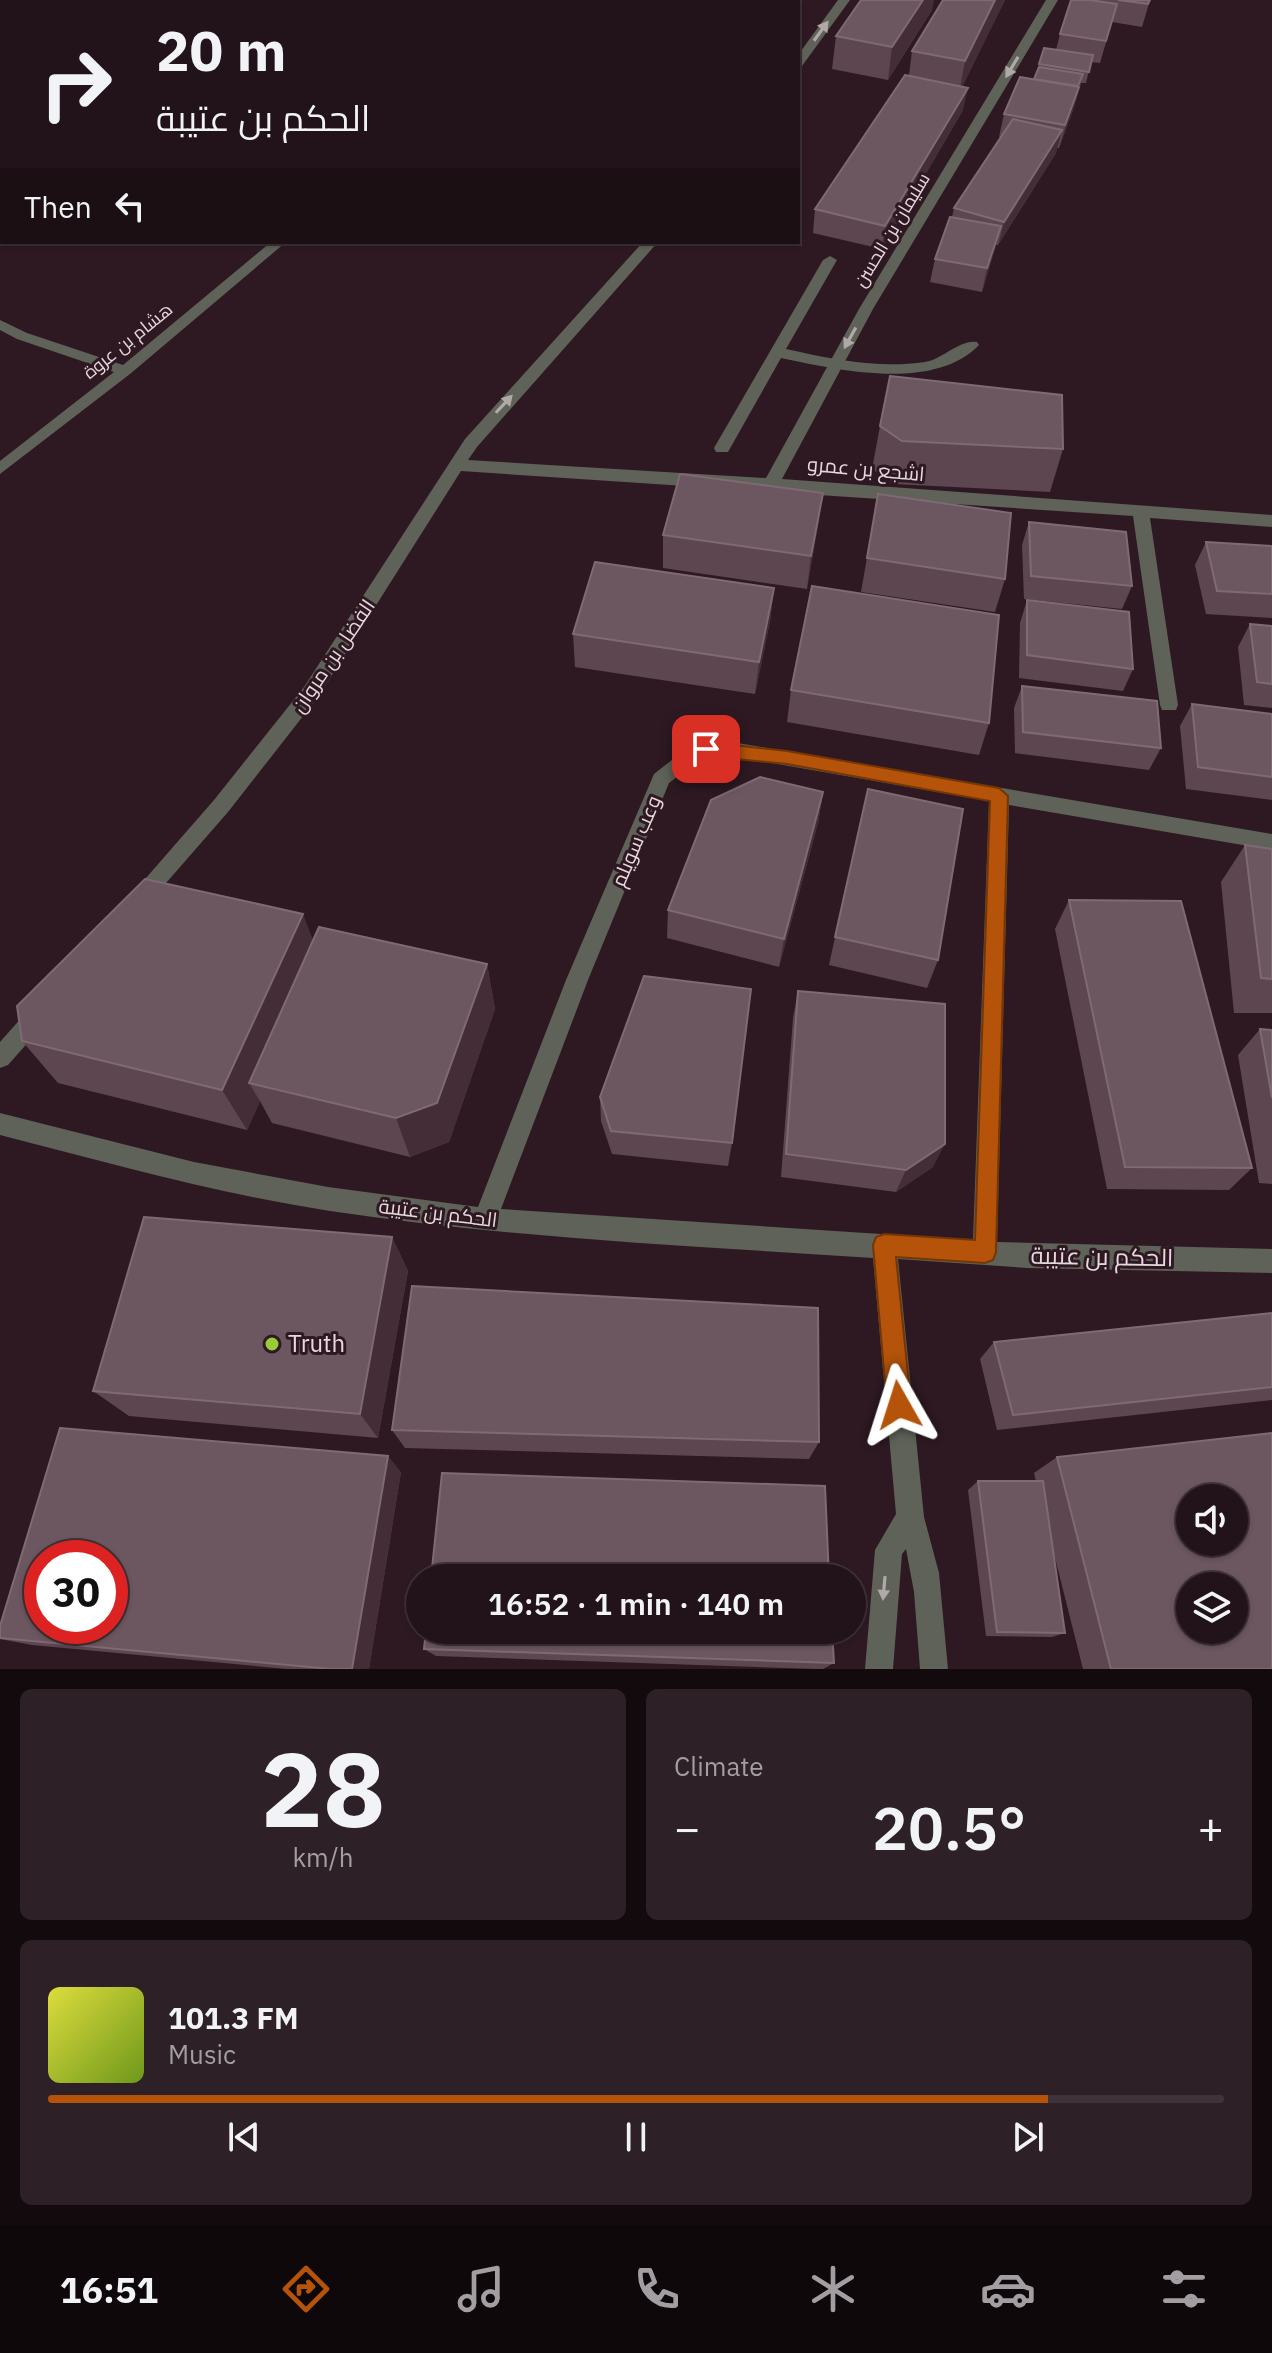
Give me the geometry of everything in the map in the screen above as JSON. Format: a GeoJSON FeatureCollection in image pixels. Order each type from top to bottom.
{"type":"FeatureCollection","features":[{"type":"Feature","properties":{"kind":"street"},"geometry":{"type":"LineString","coordinates":[[800,60],[844,0]]}},
{"type":"Feature","properties":{"kind":"street","name":"سليمان بن الحسن"},"geometry":{"type":"LineString","coordinates":[[771,484],[835,365],[1052,0]]}},
{"type":"Feature","properties":{"kind":"street","name":"هشام بن عروة"},"geometry":{"type":"LineString","coordinates":[[0,469],[125,371],[277,244]]}},
{"type":"Feature","properties":{"kind":"street","name":"الفضل بن مروان"},"geometry":{"type":"LineString","coordinates":[[126,914],[221,806],[311,692],[483,427],[649,244]]}},
{"type":"Feature","properties":{"kind":"street"},"geometry":{"type":"LineString","coordinates":[[722,448],[830,260]]}},
{"type":"Feature","properties":{"kind":"street"},"geometry":{"type":"LineString","coordinates":[[0,324],[22,336],[125,371]]}},
{"type":"Feature","properties":{"kind":"street"},"geometry":{"type":"LineString","coordinates":[[777,352],[835,365],[915,368],[949,360],[972,345]]}},
{"type":"Feature","properties":{"kind":"street","name":"اشجع بن عمرو"},"geometry":{"type":"LineString","coordinates":[[456,465],[771,484],[1272,521]]}},
{"type":"Feature","properties":{"kind":"street"},"geometry":{"type":"LineString","coordinates":[[1141,513],[1169,705]]}},
{"type":"Feature","properties":{"kind":"street","name":"وعب سويلم"},"geometry":{"type":"LineString","coordinates":[[486,1220],[516,1133],[661,779],[682,758],[706,749],[732,749],[1272,842]]}},
{"type":"Feature","properties":{"kind":"street"},"geometry":{"type":"LineString","coordinates":[[985,1252],[999,796]]}},
{"type":"Feature","properties":{"kind":"street"},"geometry":{"type":"LineString","coordinates":[[0,1058],[53,998]]}},
{"type":"Feature","properties":{"kind":"street","name":"الحكم بن عتيبة"},"geometry":{"type":"LineString","coordinates":[[0,1124],[209,1176],[328,1199],[486,1220],[1028,1256],[1272,1261]]}},
{"type":"Feature","properties":{"kind":"street"},"geometry":{"type":"LineString","coordinates":[[884,1245],[910,1517],[922,1551],[927,1580],[934,1669]]}},
{"type":"Feature","properties":{"kind":"street"},"geometry":{"type":"LineString","coordinates":[[879,1669],[889,1550],[910,1517]]}},
{"type":"Feature","properties":{"kind":"building"},"geometry":{"type":"Polygon","coordinates":[[[861,0],[923,0],[892,47],[836,36],[861,0]]]}},
{"type":"Feature","properties":{"kind":"building"},"geometry":{"type":"Polygon","coordinates":[[[943,0],[995,0],[965,61],[912,51],[943,0]]]}},
{"type":"Feature","properties":{"kind":"building"},"geometry":{"type":"Polygon","coordinates":[[[1071,0],[1117,4],[1106,41],[1060,34],[1071,0]]]}},
{"type":"Feature","properties":{"kind":"building"},"geometry":{"type":"Polygon","coordinates":[[[1118,0],[1150,0],[1148,4],[1118,0]]]}},
{"type":"Feature","properties":{"kind":"building"},"geometry":{"type":"Polygon","coordinates":[[[1044,48],[1093,55],[1089,72],[1039,64],[1044,48]]]}},
{"type":"Feature","properties":{"kind":"building"},"geometry":{"type":"Polygon","coordinates":[[[1039,67],[1083,74],[1078,86],[1034,79],[1039,67]]]}},
{"type":"Feature","properties":{"kind":"building"},"geometry":{"type":"Polygon","coordinates":[[[905,75],[968,88],[885,226],[815,209],[905,75]]]}},
{"type":"Feature","properties":{"kind":"building"},"geometry":{"type":"Polygon","coordinates":[[[1020,77],[1079,87],[1065,125],[1004,114],[1020,77]]]}},
{"type":"Feature","properties":{"kind":"building"},"geometry":{"type":"Polygon","coordinates":[[[1013,119],[1062,130],[1004,222],[954,208],[1013,119]]]}},
{"type":"Feature","properties":{"kind":"building"},"geometry":{"type":"Polygon","coordinates":[[[950,217],[1001,226],[987,268],[935,259],[950,217]]]}},
{"type":"Feature","properties":{"kind":"building"},"geometry":{"type":"Polygon","coordinates":[[[890,376],[1062,395],[1063,449],[902,441],[880,426],[890,376]]]}},
{"type":"Feature","properties":{"kind":"building"},"geometry":{"type":"Polygon","coordinates":[[[680,474],[823,493],[811,556],[663,535],[680,474]]]}},
{"type":"Feature","properties":{"kind":"building"},"geometry":{"type":"Polygon","coordinates":[[[878,494],[1011,513],[1005,579],[867,558],[878,494]]]}},
{"type":"Feature","properties":{"kind":"building"},"geometry":{"type":"Polygon","coordinates":[[[1029,522],[1126,532],[1132,586],[1031,576],[1029,522]]]}},
{"type":"Feature","properties":{"kind":"building"},"geometry":{"type":"Polygon","coordinates":[[[1206,542],[1272,546],[1272,594],[1217,591],[1206,542]]]}},
{"type":"Feature","properties":{"kind":"building"},"geometry":{"type":"Polygon","coordinates":[[[595,562],[774,588],[759,662],[573,634],[595,562]]]}},
{"type":"Feature","properties":{"kind":"building"},"geometry":{"type":"Polygon","coordinates":[[[812,586],[999,615],[989,723],[791,690],[812,586]]]}},
{"type":"Feature","properties":{"kind":"building"},"geometry":{"type":"Polygon","coordinates":[[[1027,600],[1129,612],[1133,669],[1027,655],[1027,600]]]}},
{"type":"Feature","properties":{"kind":"building"},"geometry":{"type":"Polygon","coordinates":[[[1250,624],[1272,626],[1272,684],[1257,682],[1250,624]]]}},
{"type":"Feature","properties":{"kind":"building"},"geometry":{"type":"Polygon","coordinates":[[[1022,686],[1157,701],[1161,748],[1023,732],[1022,686]]]}},
{"type":"Feature","properties":{"kind":"building"},"geometry":{"type":"Polygon","coordinates":[[[1192,704],[1272,714],[1272,777],[1198,767],[1192,704]]]}},
{"type":"Feature","properties":{"kind":"building"},"geometry":{"type":"Polygon","coordinates":[[[760,777],[823,792],[784,939],[668,910],[711,800],[760,777]]]}},
{"type":"Feature","properties":{"kind":"building"},"geometry":{"type":"Polygon","coordinates":[[[868,789],[963,809],[938,960],[835,937],[868,789]]]}},
{"type":"Feature","properties":{"kind":"building"},"geometry":{"type":"Polygon","coordinates":[[[1245,845],[1272,849],[1272,979],[1261,978],[1245,845]]]}},
{"type":"Feature","properties":{"kind":"building"},"geometry":{"type":"Polygon","coordinates":[[[145,879],[303,914],[222,1090],[22,1041],[17,1006],[145,879]]]}},
{"type":"Feature","properties":{"kind":"building"},"geometry":{"type":"Polygon","coordinates":[[[1069,900],[1181,901],[1252,1168],[1125,1167],[1069,900]]]}},
{"type":"Feature","properties":{"kind":"building"},"geometry":{"type":"Polygon","coordinates":[[[319,927],[487,964],[437,1103],[396,1118],[249,1083],[319,927]]]}},
{"type":"Feature","properties":{"kind":"building"},"geometry":{"type":"Polygon","coordinates":[[[644,976],[751,989],[732,1143],[611,1131],[600,1097],[644,976]]]}},
{"type":"Feature","properties":{"kind":"building"},"geometry":{"type":"Polygon","coordinates":[[[798,991],[945,1004],[945,1144],[906,1170],[786,1154],[798,991]]]}},
{"type":"Feature","properties":{"kind":"building"},"geometry":{"type":"Polygon","coordinates":[[[1260,1029],[1272,1030],[1272,1098],[1260,1029]]]}},
{"type":"Feature","properties":{"kind":"building","name":"Truth"},"geometry":{"type":"Polygon","coordinates":[[[144,1217],[392,1237],[360,1414],[93,1391],[144,1217]]]}},
{"type":"Feature","properties":{"kind":"building"},"geometry":{"type":"Polygon","coordinates":[[[412,1286],[818,1308],[819,1442],[392,1430],[412,1286]]]}},
{"type":"Feature","properties":{"kind":"building"},"geometry":{"type":"Polygon","coordinates":[[[1272,1313],[1272,1387],[1013,1415],[994,1342],[1272,1313]]]}},
{"type":"Feature","properties":{"kind":"building"},"geometry":{"type":"Polygon","coordinates":[[[60,1428],[388,1456],[352,1669],[64,1644],[128,1644],[128,1540],[26,1540],[60,1428]]]}},
{"type":"Feature","properties":{"kind":"building"},"geometry":{"type":"Polygon","coordinates":[[[1272,1433],[1272,1669],[1111,1669],[1057,1457],[1272,1433]]]}},
{"type":"Feature","properties":{"kind":"building"},"geometry":{"type":"Polygon","coordinates":[[[442,1473],[825,1486],[828,1564],[432,1564],[442,1473]]]}},
{"type":"Feature","properties":{"kind":"building"},"geometry":{"type":"Polygon","coordinates":[[[978,1481],[1043,1481],[1065,1633],[997,1632],[978,1481]]]}},
{"type":"Feature","properties":{"kind":"building"},"geometry":{"type":"Polygon","coordinates":[[[24,1547],[24,1640],[0,1638],[0,1626],[24,1547]]]}},
{"type":"Feature","properties":{"kind":"building"},"geometry":{"type":"Polygon","coordinates":[[[425,1644],[833,1644],[834,1663],[424,1649],[425,1644]]]}},
{"type":"Feature","properties":{"kind":"place","name":"Truth"},"geometry":{"type":"Point","coordinates":[272,1344]}},
{"type":"Feature","properties":{"kind":"route"},"geometry":{"type":"LineString","coordinates":[[706,749],[732,749],[999,796],[985,1252],[884,1245],[899,1405]]}}]}
